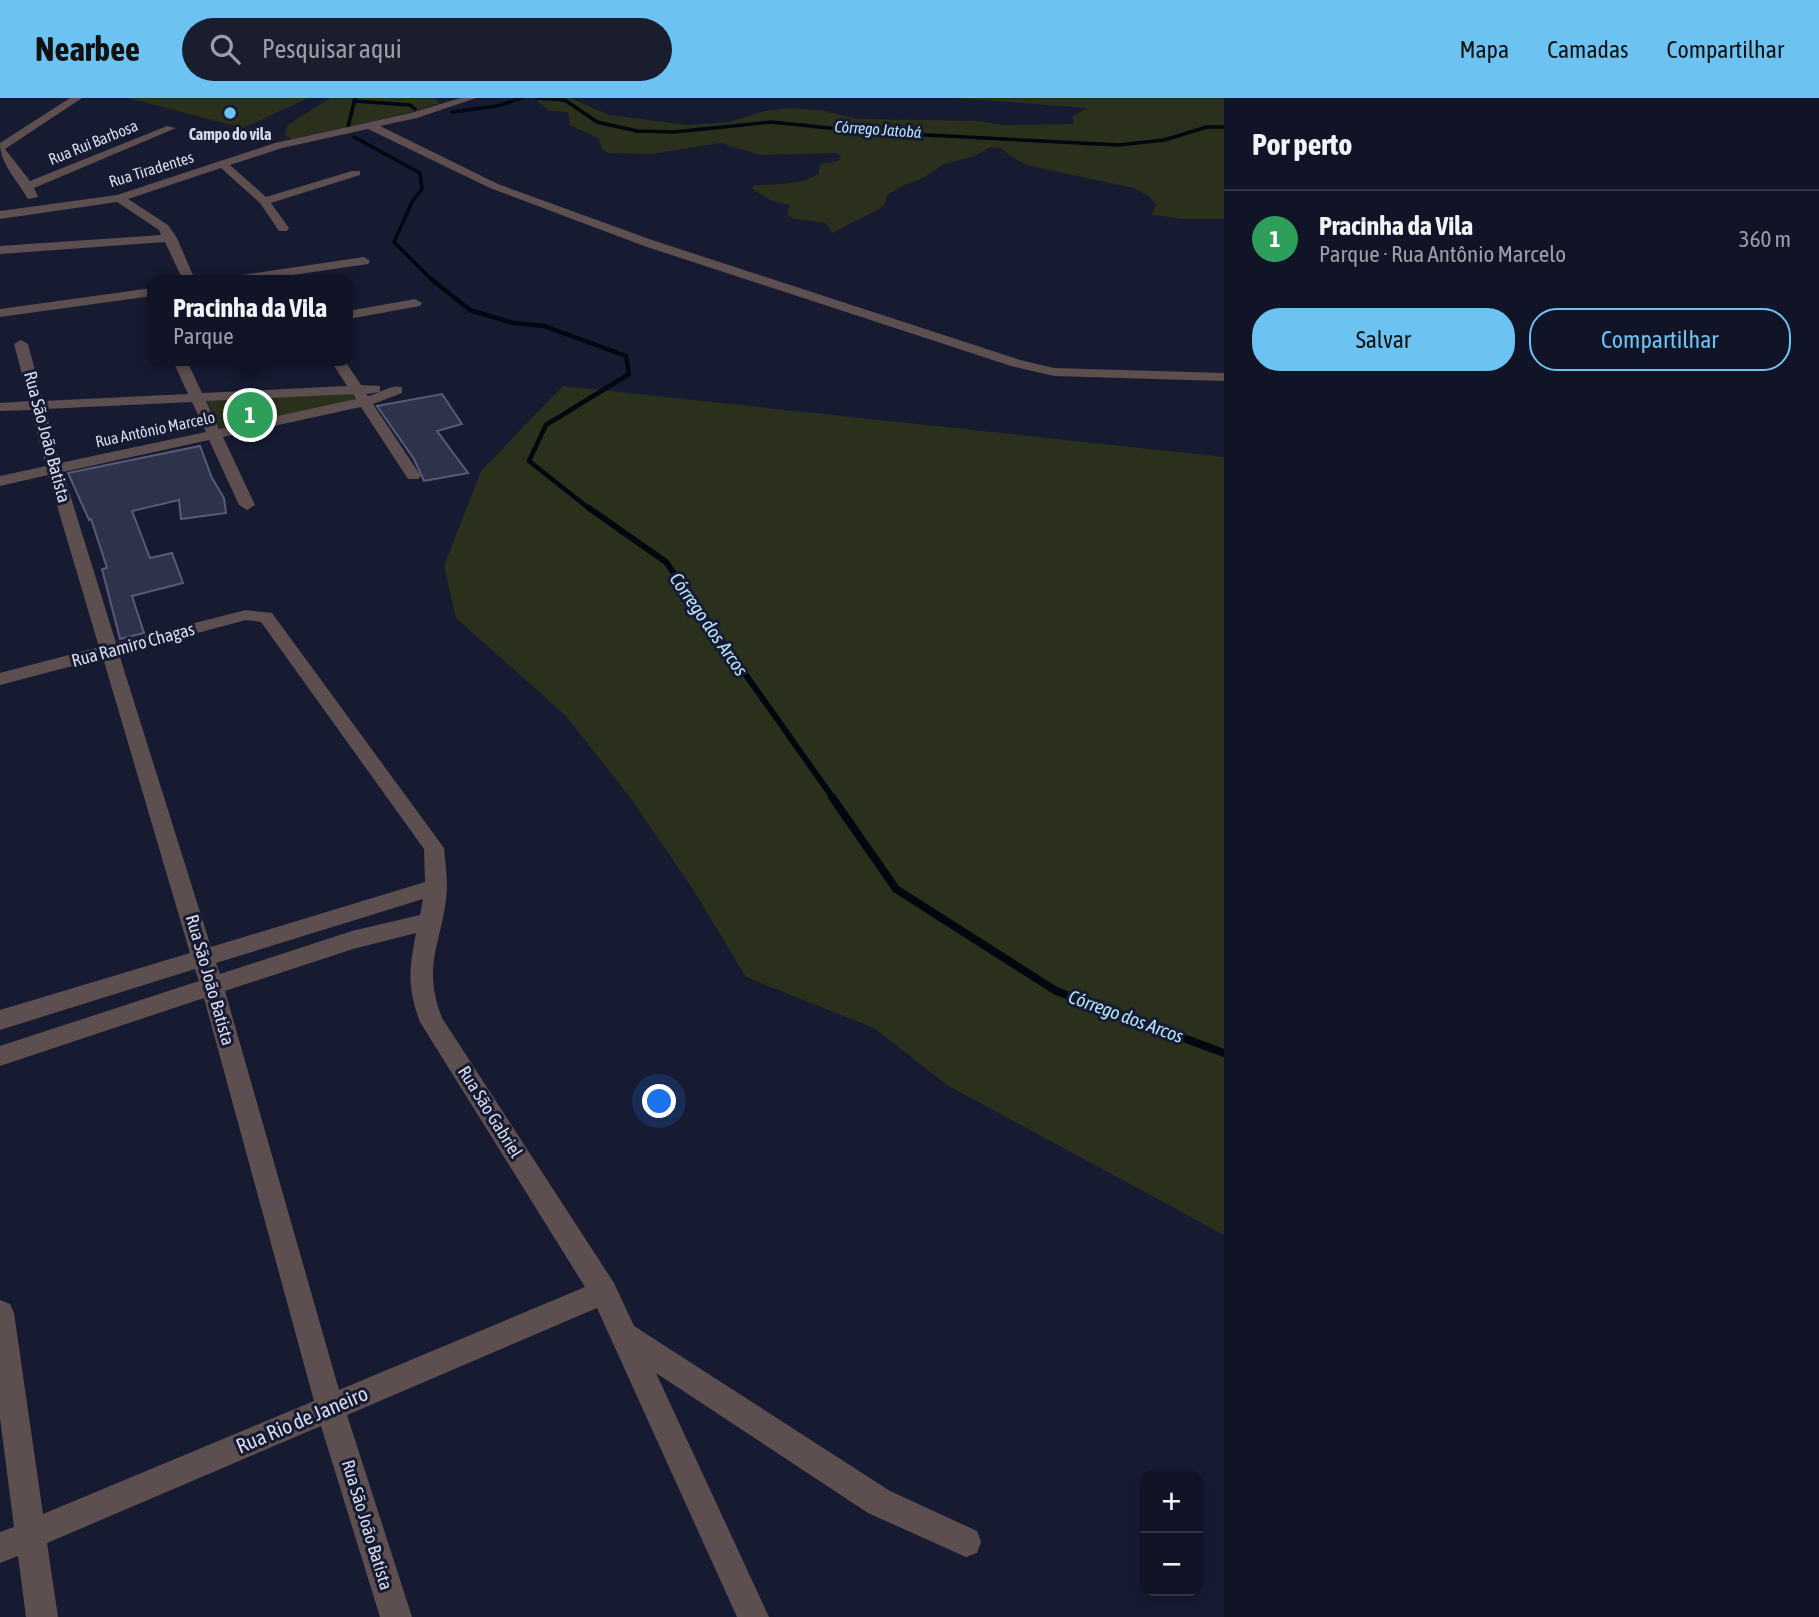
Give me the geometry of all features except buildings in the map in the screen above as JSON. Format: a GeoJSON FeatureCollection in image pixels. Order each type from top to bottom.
{"type":"FeatureCollection","features":[{"type":"Feature","properties":{"kind":"street"},"geometry":{"type":"LineString","coordinates":[[37,209],[28,186],[0,149],[77,98]]}},
{"type":"Feature","properties":{"kind":"street","name":"Rua Tiradentes"},"geometry":{"type":"LineString","coordinates":[[0,215],[119,198],[279,145],[370,126],[471,98]]}},
{"type":"Feature","properties":{"kind":"street"},"geometry":{"type":"LineString","coordinates":[[370,126],[494,186],[636,238],[1016,363],[1064,372],[1224,377]]}},
{"type":"Feature","properties":{"kind":"street","name":"Rua Rui Barbosa"},"geometry":{"type":"LineString","coordinates":[[28,186],[171,128]]}},
{"type":"Feature","properties":{"kind":"street"},"geometry":{"type":"LineString","coordinates":[[223,164],[264,201],[283,228]]}},
{"type":"Feature","properties":{"kind":"street"},"geometry":{"type":"LineString","coordinates":[[264,201],[356,173]]}},
{"type":"Feature","properties":{"kind":"street"},"geometry":{"type":"LineString","coordinates":[[119,198],[164,228],[187,275]]}},
{"type":"Feature","properties":{"kind":"street"},"geometry":{"type":"LineString","coordinates":[[0,250],[171,238]]}},
{"type":"Feature","properties":{"kind":"street"},"geometry":{"type":"LineString","coordinates":[[269,275],[364,261]]}},
{"type":"Feature","properties":{"kind":"street"},"geometry":{"type":"LineString","coordinates":[[0,313],[147,293]]}},
{"type":"Feature","properties":{"kind":"street"},"geometry":{"type":"LineString","coordinates":[[353,314],[415,303]]}},
{"type":"Feature","properties":{"kind":"street","name":"Rua São João Batista"},"geometry":{"type":"LineString","coordinates":[[21,344],[54,469],[204,958],[330,1408],[396,1617]]}},
{"type":"Feature","properties":{"kind":"street"},"geometry":{"type":"LineString","coordinates":[[182,366],[247,505]]}},
{"type":"Feature","properties":{"kind":"street"},"geometry":{"type":"LineString","coordinates":[[341,366],[413,476]]}},
{"type":"Feature","properties":{"kind":"street","name":"Rua Antônio Marcelo"},"geometry":{"type":"LineString","coordinates":[[0,481],[216,434],[360,396],[387,396],[397,390]]}},
{"type":"Feature","properties":{"kind":"street"},"geometry":{"type":"LineString","coordinates":[[0,407],[196,398],[360,396]]}},
{"type":"Feature","properties":{"kind":"street","name":"Rua Ramiro Chagas"},"geometry":{"type":"LineString","coordinates":[[0,679],[246,615],[266,617]]}},
{"type":"Feature","properties":{"kind":"street","name":"Rua São Gabriel"},"geometry":{"type":"LineString","coordinates":[[266,617],[433,848],[436,887],[420,972],[422,996],[432,1022],[604,1292],[753,1617]]}},
{"type":"Feature","properties":{"kind":"street"},"geometry":{"type":"LineString","coordinates":[[0,1020],[436,887]]}},
{"type":"Feature","properties":{"kind":"street"},"geometry":{"type":"LineString","coordinates":[[0,1056],[352,940],[428,922]]}},
{"type":"Feature","properties":{"kind":"street","name":"Rua Rio de Janeiro"},"geometry":{"type":"LineString","coordinates":[[0,1548],[604,1292]]}},
{"type":"Feature","properties":{"kind":"street"},"geometry":{"type":"LineString","coordinates":[[0,1313],[42,1617]]}},
{"type":"Feature","properties":{"kind":"street"},"geometry":{"type":"LineString","coordinates":[[624,1336],[879,1502],[966,1542]]}},
{"type":"Feature","properties":{"kind":"green space","name":"Campo do vila"},"geometry":{"type":"Polygon","coordinates":[[[128,98],[308,98],[243,128],[128,98]]]}},
{"type":"Feature","properties":{"kind":"green space"},"geometry":{"type":"Polygon","coordinates":[[[330,98],[435,98],[440,103],[409,113],[292,139],[285,135],[288,125],[330,98]]]}},
{"type":"Feature","properties":{"kind":"green space"},"geometry":{"type":"Polygon","coordinates":[[[540,98],[570,98],[609,115],[688,125],[730,122],[761,112],[788,108],[820,110],[858,119],[979,121],[1003,125],[1074,124],[1072,117],[1087,108],[956,98],[1224,98],[1224,219],[1151,215],[1156,205],[1149,196],[1134,188],[1030,166],[1000,148],[990,147],[975,156],[944,164],[923,178],[904,185],[887,195],[885,204],[879,209],[832,233],[826,223],[795,219],[787,215],[790,205],[770,200],[752,189],[754,185],[788,184],[812,177],[819,173],[820,164],[838,161],[841,157],[837,153],[761,155],[720,143],[652,154],[609,153],[603,150],[598,138],[570,125],[568,112],[550,111],[537,101],[540,98]]]}},
{"type":"Feature","properties":{"kind":"green space"},"geometry":{"type":"Polygon","coordinates":[[[563,386],[1224,457],[1224,1235],[947,1085],[874,1028],[746,977],[692,888],[632,800],[566,716],[456,618],[444,566],[481,471],[563,386]]]}},
{"type":"Feature","properties":{"kind":"green space"},"geometry":{"type":"Polygon","coordinates":[[[353,393],[355,401],[220,429],[207,401],[353,393]]]}},
{"type":"Feature","properties":{"kind":"waterway","name":"Córrego dos Arcos"},"geometry":{"type":"LineString","coordinates":[[348,127],[355,98]]}},
{"type":"Feature","properties":{"kind":"waterway","name":"Córrego Jatobá"},"geometry":{"type":"LineString","coordinates":[[452,112],[497,106],[522,98]]}},
{"type":"Feature","properties":{"kind":"waterway","name":"Córrego Jatobá"},"geometry":{"type":"LineString","coordinates":[[537,98],[565,100],[597,122],[637,131],[674,132],[771,122],[869,132],[1119,145],[1164,140],[1207,127],[1224,127]]}},
{"type":"Feature","properties":{"kind":"waterway","name":"Córrego Jatobá"},"geometry":{"type":"LineString","coordinates":[[355,101],[410,105],[415,109]]}},
{"type":"Feature","properties":{"kind":"waterway","name":"Córrego dos Arcos"},"geometry":{"type":"LineString","coordinates":[[354,137],[420,173],[422,189],[412,202],[394,242],[431,279]]}},
{"type":"Feature","properties":{"kind":"waterway","name":"Córrego dos Arcos"},"geometry":{"type":"LineString","coordinates":[[431,279],[470,310],[513,323],[544,326],[626,356],[629,374],[546,425],[529,461],[591,510]]}},
{"type":"Feature","properties":{"kind":"waterway","name":"Córrego dos Arcos"},"geometry":{"type":"LineString","coordinates":[[589,508],[666,562],[833,798]]}},
{"type":"Feature","properties":{"kind":"waterway","name":"Córrego dos Arcos"},"geometry":{"type":"LineString","coordinates":[[832,797],[896,889],[1056,991],[1224,1053]]}},
{"type":"Feature","properties":{"kind":"place","name":"Campo do vila"},"geometry":{"type":"Point","coordinates":[230,113]}},
{"type":"Feature","properties":{"kind":"place","name":"Pracinha da Vila"},"geometry":{"type":"Point","coordinates":[250,415]}}]}
